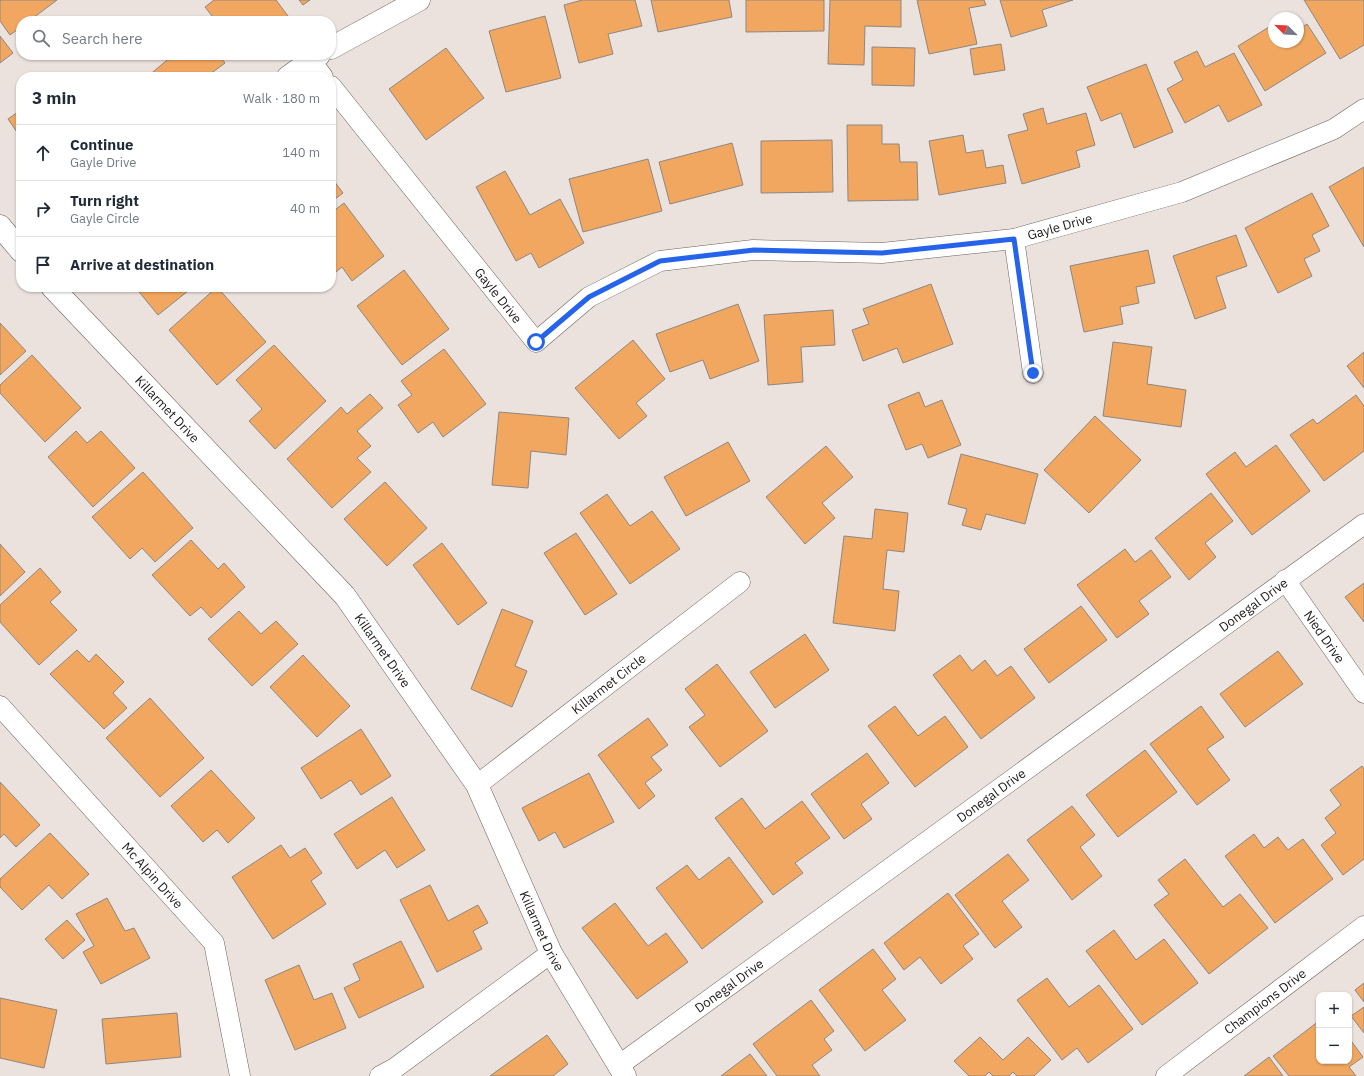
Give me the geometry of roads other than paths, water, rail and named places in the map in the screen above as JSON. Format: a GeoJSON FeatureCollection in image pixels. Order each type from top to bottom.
{"type":"FeatureCollection","features":[{"type":"Feature","properties":{"kind":"street"},"geometry":{"type":"LineString","coordinates":[[336,45],[419,0]]}},
{"type":"Feature","properties":{"kind":"street"},"geometry":{"type":"LineString","coordinates":[[295,72],[311,60]]}},
{"type":"Feature","properties":{"kind":"street"},"geometry":{"type":"LineString","coordinates":[[315,60],[321,72]]}},
{"type":"Feature","properties":{"kind":"street","name":"Gayle Drive"},"geometry":{"type":"LineString","coordinates":[[336,92],[536,342],[589,297],[660,261],[754,250],[882,253],[1014,239],[1182,192],[1334,129],[1364,109]]}},
{"type":"Feature","properties":{"kind":"street"},"geometry":{"type":"LineString","coordinates":[[0,226],[16,245]]}},
{"type":"Feature","properties":{"kind":"street"},"geometry":{"type":"LineString","coordinates":[[1014,239],[1033,373]]}},
{"type":"Feature","properties":{"kind":"street","name":"Killarmet Drive"},"geometry":{"type":"LineString","coordinates":[[57,292],[345,596],[477,785],[551,953],[622,1071]]}},
{"type":"Feature","properties":{"kind":"street","name":"Donegal Drive"},"geometry":{"type":"LineString","coordinates":[[622,1071],[1285,580],[1364,524]]}},
{"type":"Feature","properties":{"kind":"street","name":"Nied Drive"},"geometry":{"type":"LineString","coordinates":[[1285,580],[1364,693]]}},
{"type":"Feature","properties":{"kind":"street","name":"Killarmet Circle"},"geometry":{"type":"LineString","coordinates":[[477,785],[740,582]]}},
{"type":"Feature","properties":{"kind":"street","name":"Mc Alpin Drive"},"geometry":{"type":"LineString","coordinates":[[0,706],[214,943],[240,1076]]}},
{"type":"Feature","properties":{"kind":"street","name":"Champions Drive"},"geometry":{"type":"LineString","coordinates":[[1166,1076],[1364,926]]}},
{"type":"Feature","properties":{"kind":"street"},"geometry":{"type":"LineString","coordinates":[[380,1076],[395,1068],[551,953]]}}]}
